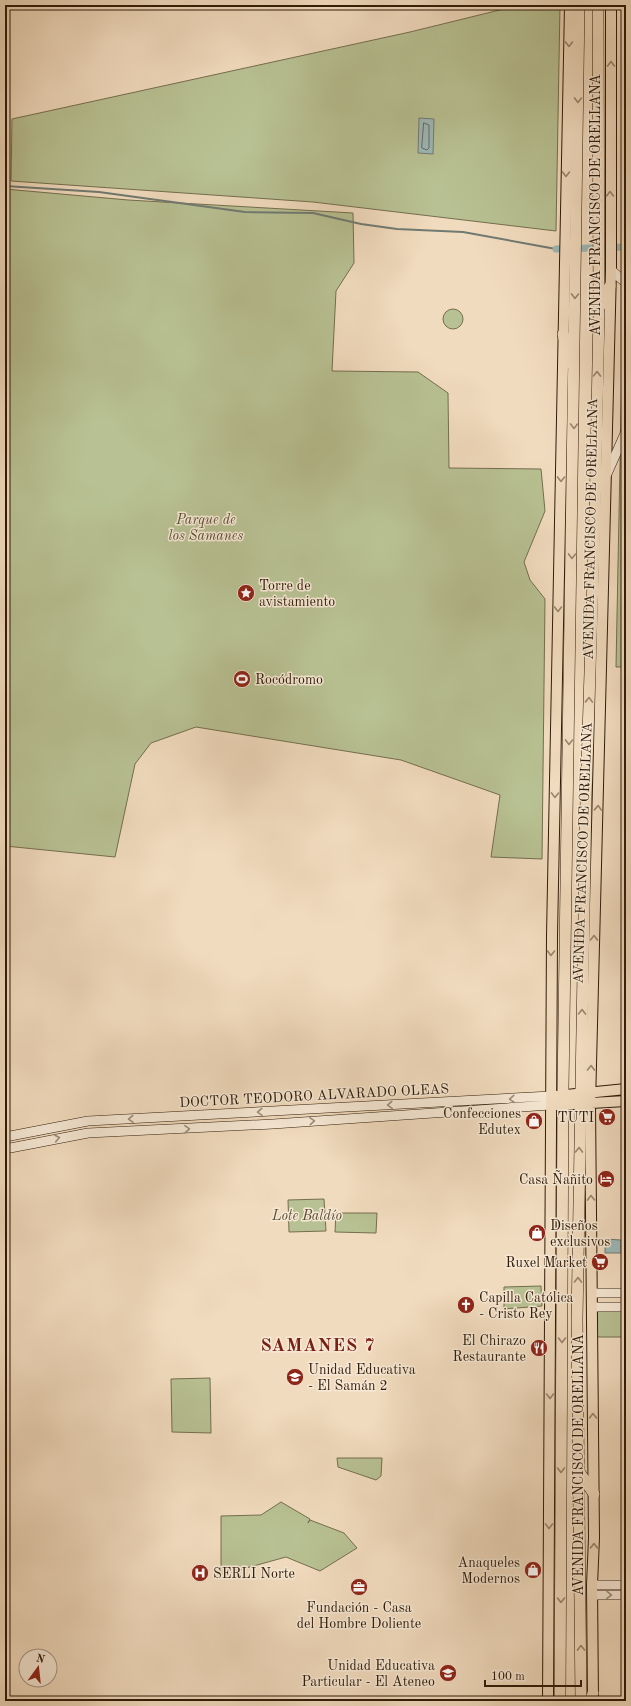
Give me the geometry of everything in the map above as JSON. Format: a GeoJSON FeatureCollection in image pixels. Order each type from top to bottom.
{"type":"FeatureCollection","features":[{"type":"Feature","properties":{"kind":"highway","name":"AVENIDA FRANCISCO DE ORELLANA"},"geometry":{"type":"LineString","coordinates":[[560,1701],[563,1100],[577,232],[579,5]]}},
{"type":"Feature","properties":{"kind":"highway","name":"AVENIDA FRANCISCO DE ORELLANA"},"geometry":{"type":"LineString","coordinates":[[581,1701],[580,1473],[577,1320],[583,1100],[598,313],[598,5]]}},
{"type":"Feature","properties":{"kind":"highway"},"geometry":{"type":"LineString","coordinates":[[598,313],[604,296],[610,286]]}},
{"type":"Feature","properties":{"kind":"highway"},"geometry":{"type":"LineString","coordinates":[[563,334],[574,378]]}},
{"type":"Feature","properties":{"kind":"highway"},"geometry":{"type":"LineString","coordinates":[[580,1473],[594,1494]]}},
{"type":"Feature","properties":{"kind":"main road","name":"AVENIDA FRANCISCO DE ORELLANA"},"geometry":{"type":"LineString","coordinates":[[548,1701],[552,936],[570,5]]}},
{"type":"Feature","properties":{"kind":"main road","name":"AVENIDA FRANCISCO DE ORELLANA"},"geometry":{"type":"LineString","coordinates":[[591,1092],[611,265],[611,5]]}},
{"type":"Feature","properties":{"kind":"main road"},"geometry":{"type":"LineString","coordinates":[[611,265],[626,282]]}},
{"type":"Feature","properties":{"kind":"main road"},"geometry":{"type":"LineString","coordinates":[[606,477],[626,431]]}},
{"type":"Feature","properties":{"kind":"main road","name":"DOCTOR TEODORO ALVARADO OLEAS"},"geometry":{"type":"LineString","coordinates":[[583,1100],[591,1092],[626,1089]]}},
{"type":"Feature","properties":{"kind":"main road","name":"DOCTOR TEODORO ALVARADO OLEAS"},"geometry":{"type":"LineString","coordinates":[[5,1149],[88,1133],[273,1124],[563,1100],[626,1101]]}},
{"type":"Feature","properties":{"kind":"main road","name":"AVENIDA FRANCISCO DE ORELLANA"},"geometry":{"type":"LineString","coordinates":[[583,1100],[592,1293],[594,1494],[592,1698]]}},
{"type":"Feature","properties":{"kind":"main road","name":"DOCTOR TEODORO ALVARADO OLEAS"},"geometry":{"type":"LineString","coordinates":[[5,1137],[88,1121],[550,1101]]}},
{"type":"Feature","properties":{"kind":"main road"},"geometry":{"type":"LineString","coordinates":[[17,1135],[19,1146]]}},
{"type":"Feature","properties":{"kind":"main road"},"geometry":{"type":"LineString","coordinates":[[592,1293],[626,1293]]}},
{"type":"Feature","properties":{"kind":"main road"},"geometry":{"type":"LineString","coordinates":[[592,1307],[626,1307]]}},
{"type":"Feature","properties":{"kind":"main road"},"geometry":{"type":"LineString","coordinates":[[593,1590],[626,1585]]}},
{"type":"Feature","properties":{"kind":"main road"},"geometry":{"type":"LineString","coordinates":[[593,1590],[626,1596]]}},
{"type":"Feature","properties":{"kind":"green space"},"geometry":{"type":"Polygon","coordinates":[[[520,5],[560,5],[556,231],[313,202],[11,181],[12,119],[410,32],[520,5]]]}},
{"type":"Feature","properties":{"kind":"green space","name":"Parque de los Samanes"},"geometry":{"type":"Polygon","coordinates":[[[5,189],[128,200],[353,213],[354,263],[336,291],[332,371],[418,372],[448,393],[449,468],[541,469],[545,511],[524,562],[530,580],[545,599],[542,859],[491,857],[500,795],[401,760],[196,727],[151,743],[135,764],[115,857],[5,846],[5,189]]]}},
{"type":"Feature","properties":{"kind":"green space"},"geometry":{"type":"Polygon","coordinates":[[[624,262],[626,262],[626,667],[616,667],[624,262]]]}},
{"type":"Feature","properties":{"kind":"green space"},"geometry":{"type":"Polygon","coordinates":[[[453,309],[460,312],[463,319],[460,326],[453,329],[446,326],[443,319],[446,312],[453,309]]]}},
{"type":"Feature","properties":{"kind":"green space"},"geometry":{"type":"Polygon","coordinates":[[[622,1132],[626,1132],[626,1263],[622,1263],[622,1132]]]}},
{"type":"Feature","properties":{"kind":"green space","name":"Lote Baldío"},"geometry":{"type":"Polygon","coordinates":[[[324,1199],[326,1231],[289,1232],[288,1200],[324,1199]]]}},
{"type":"Feature","properties":{"kind":"green space"},"geometry":{"type":"Polygon","coordinates":[[[336,1213],[377,1213],[376,1233],[335,1232],[336,1213]]]}},
{"type":"Feature","properties":{"kind":"green space"},"geometry":{"type":"Polygon","coordinates":[[[541,1286],[542,1306],[504,1309],[504,1287],[541,1286]]]}},
{"type":"Feature","properties":{"kind":"green space"},"geometry":{"type":"Polygon","coordinates":[[[592,1307],[626,1307],[626,1337],[593,1337],[592,1307]]]}},
{"type":"Feature","properties":{"kind":"green space"},"geometry":{"type":"Polygon","coordinates":[[[210,1378],[211,1433],[172,1432],[171,1379],[210,1378]]]}},
{"type":"Feature","properties":{"kind":"green space"},"geometry":{"type":"Polygon","coordinates":[[[337,1458],[382,1458],[381,1476],[376,1480],[338,1467],[337,1458]]]}},
{"type":"Feature","properties":{"kind":"green space"},"geometry":{"type":"Polygon","coordinates":[[[281,1502],[310,1519],[308,1523],[310,1520],[344,1533],[357,1548],[320,1571],[286,1557],[221,1575],[221,1516],[261,1515],[281,1502]]]}},
{"type":"Feature","properties":{"kind":"water"},"geometry":{"type":"Polygon","coordinates":[[[419,118],[434,119],[433,154],[418,153],[419,118]]]}},
{"type":"Feature","properties":{"kind":"water"},"geometry":{"type":"Polygon","coordinates":[[[605,1239],[621,1240],[621,1253],[605,1253],[605,1239]]]}},
{"type":"Feature","properties":{"kind":"waterway"},"geometry":{"type":"LineString","coordinates":[[5,186],[99,192],[245,212],[313,213],[361,224],[397,229],[463,232],[556,249]]}},
{"type":"Feature","properties":{"kind":"waterway"},"geometry":{"type":"LineString","coordinates":[[556,249],[626,247]]}},
{"type":"Feature","properties":{"kind":"place","name":"Torre de avistamiento"},"geometry":{"type":"Point","coordinates":[246,593]}},
{"type":"Feature","properties":{"kind":"place","name":"Rocódromo"},"geometry":{"type":"Point","coordinates":[242,679]}},
{"type":"Feature","properties":{"kind":"place","name":"TUTI"},"geometry":{"type":"Point","coordinates":[607,1117]}},
{"type":"Feature","properties":{"kind":"place","name":"Confecciones Edutex"},"geometry":{"type":"Point","coordinates":[534,1121]}},
{"type":"Feature","properties":{"kind":"place","name":"Casa Ñañito"},"geometry":{"type":"Point","coordinates":[606,1179]}},
{"type":"Feature","properties":{"kind":"place","name":"Diseños exclusivos"},"geometry":{"type":"Point","coordinates":[537,1233]}},
{"type":"Feature","properties":{"kind":"place","name":"Ruxel Market"},"geometry":{"type":"Point","coordinates":[600,1262]}},
{"type":"Feature","properties":{"kind":"place","name":"Capilla Católica - Cristo Rey"},"geometry":{"type":"Point","coordinates":[466,1305]}},
{"type":"Feature","properties":{"kind":"place","name":"El Chirazo Restaurante"},"geometry":{"type":"Point","coordinates":[539,1348]}},
{"type":"Feature","properties":{"kind":"place","name":"Unidad Educativa - El Samán 2"},"geometry":{"type":"Point","coordinates":[295,1377]}},
{"type":"Feature","properties":{"kind":"place","name":"Anaqueles Modernos"},"geometry":{"type":"Point","coordinates":[533,1570]}},
{"type":"Feature","properties":{"kind":"place","name":"SERLI Norte"},"geometry":{"type":"Point","coordinates":[200,1573]}},
{"type":"Feature","properties":{"kind":"place","name":"Fundación - Casa del Hombre Doliente"},"geometry":{"type":"Point","coordinates":[359,1587]}},
{"type":"Feature","properties":{"kind":"place","name":"Unidad Educativa Particular - El Ateneo"},"geometry":{"type":"Point","coordinates":[448,1673]}},
{"type":"Feature","properties":{"kind":"district","name":"SAMANES 7"},"geometry":{"type":"Point","coordinates":[318,1345]}}]}
